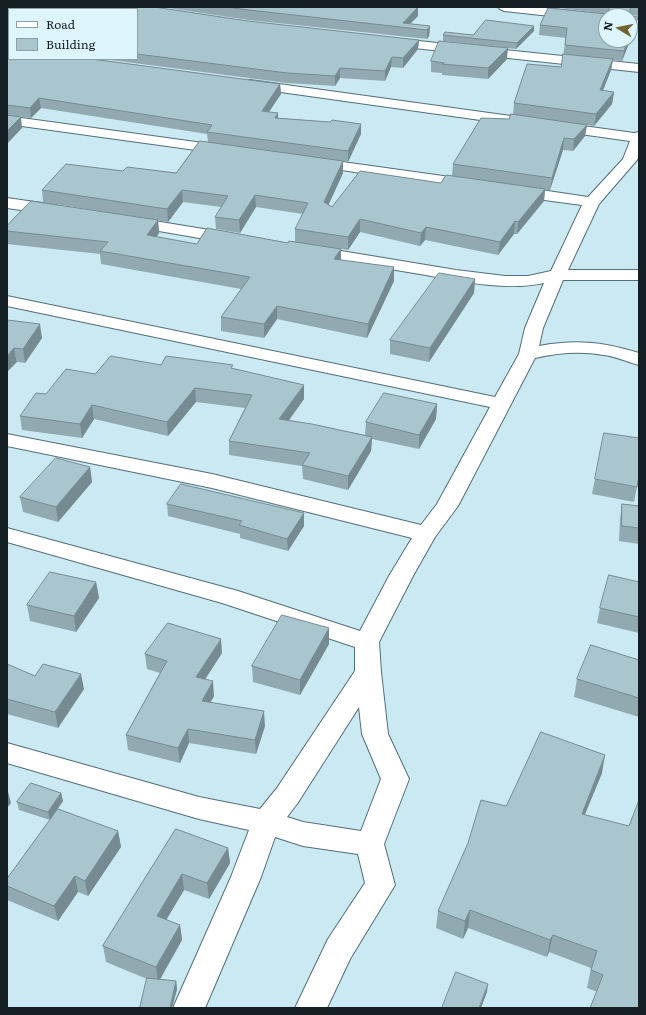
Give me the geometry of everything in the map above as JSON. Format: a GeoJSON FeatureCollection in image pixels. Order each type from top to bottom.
{"type":"FeatureCollection","features":[{"type":"Feature","properties":{"kind":"street"},"geometry":{"type":"LineString","coordinates":[[504,7],[598,17]]}},
{"type":"Feature","properties":{"kind":"street"},"geometry":{"type":"LineString","coordinates":[[378,40],[639,68]]}},
{"type":"Feature","properties":{"kind":"street"},"geometry":{"type":"LineString","coordinates":[[234,81],[639,137],[630,160],[592,202],[579,227],[566,258],[552,283],[534,328],[528,354],[447,506],[426,534],[367,642],[368,672],[375,734],[395,779],[370,844],[380,885],[339,949],[311,1008]]}},
{"type":"Feature","properties":{"kind":"street"},"geometry":{"type":"LineString","coordinates":[[7,120],[241,152]]}},
{"type":"Feature","properties":{"kind":"street"},"geometry":{"type":"LineString","coordinates":[[303,161],[487,187]]}},
{"type":"Feature","properties":{"kind":"street"},"geometry":{"type":"LineString","coordinates":[[502,189],[592,202]]}},
{"type":"Feature","properties":{"kind":"street"},"geometry":{"type":"LineString","coordinates":[[7,203],[70,212]]}},
{"type":"Feature","properties":{"kind":"street"},"geometry":{"type":"LineString","coordinates":[[117,220],[250,241]]}},
{"type":"Feature","properties":{"kind":"street"},"geometry":{"type":"LineString","coordinates":[[297,248],[456,275],[505,281],[552,283],[639,275]]}},
{"type":"Feature","properties":{"kind":"street"},"geometry":{"type":"LineString","coordinates":[[7,301],[331,367],[501,404]]}},
{"type":"Feature","properties":{"kind":"street"},"geometry":{"type":"LineString","coordinates":[[528,354],[551,349],[578,348],[604,350],[639,359]]}},
{"type":"Feature","properties":{"kind":"street"},"geometry":{"type":"LineString","coordinates":[[7,440],[114,460],[213,481],[426,534]]}},
{"type":"Feature","properties":{"kind":"street"},"geometry":{"type":"LineString","coordinates":[[7,535],[230,597],[367,642]]}},
{"type":"Feature","properties":{"kind":"street"},"geometry":{"type":"LineString","coordinates":[[189,1008],[246,877],[266,822],[287,796],[368,672]]}},
{"type":"Feature","properties":{"kind":"street"},"geometry":{"type":"LineString","coordinates":[[7,753],[199,808],[266,822],[303,834],[370,844]]}},
{"type":"Feature","properties":{"kind":"building"},"geometry":{"type":"Polygon","coordinates":[[[7,7],[154,7],[248,21],[419,40],[403,58],[392,57],[385,71],[340,68],[335,76],[287,73],[138,54],[138,8],[8,8],[7,20],[7,7]]]}},
{"type":"Feature","properties":{"kind":"building"},"geometry":{"type":"Polygon","coordinates":[[[226,7],[418,7],[403,23],[430,26],[427,30],[226,7]]]}},
{"type":"Feature","properties":{"kind":"building"},"geometry":{"type":"Polygon","coordinates":[[[613,7],[630,7],[630,8],[609,8],[613,7]]]}},
{"type":"Feature","properties":{"kind":"building"},"geometry":{"type":"Polygon","coordinates":[[[548,8],[598,13],[598,48],[625,48],[624,51],[565,45],[567,28],[540,25],[548,8]]]}},
{"type":"Feature","properties":{"kind":"building"},"geometry":{"type":"Polygon","coordinates":[[[486,20],[534,26],[517,43],[443,35],[445,32],[473,35],[486,20]]]}},
{"type":"Feature","properties":{"kind":"building"},"geometry":{"type":"Polygon","coordinates":[[[7,30],[8,60],[100,60],[280,84],[262,111],[278,113],[275,118],[330,122],[332,120],[361,124],[348,151],[207,132],[212,125],[39,98],[30,108],[7,105],[7,30]]]}},
{"type":"Feature","properties":{"kind":"building"},"geometry":{"type":"Polygon","coordinates":[[[439,41],[508,48],[488,68],[442,64],[444,63],[431,61],[439,41]]]}},
{"type":"Feature","properties":{"kind":"building"},"geometry":{"type":"Polygon","coordinates":[[[563,54],[613,59],[600,90],[614,92],[596,114],[514,103],[527,64],[561,67],[563,54]]]}},
{"type":"Feature","properties":{"kind":"building"},"geometry":{"type":"Polygon","coordinates":[[[511,114],[587,125],[574,139],[564,138],[552,178],[453,164],[481,118],[509,119],[511,114]]]}},
{"type":"Feature","properties":{"kind":"building"},"geometry":{"type":"Polygon","coordinates":[[[7,115],[21,117],[7,131],[7,115]]]}},
{"type":"Feature","properties":{"kind":"building"},"geometry":{"type":"Polygon","coordinates":[[[200,141],[343,161],[324,202],[332,207],[360,171],[441,183],[446,175],[545,189],[518,222],[515,221],[500,242],[426,227],[421,233],[360,219],[348,237],[295,229],[308,203],[255,195],[239,220],[215,217],[228,196],[182,190],[167,209],[42,190],[66,164],[123,171],[127,167],[176,173],[200,141]]]}},
{"type":"Feature","properties":{"kind":"building"},"geometry":{"type":"Polygon","coordinates":[[[31,201],[158,220],[147,235],[197,244],[207,228],[288,243],[289,241],[341,249],[334,259],[394,267],[368,324],[277,306],[264,324],[221,317],[250,277],[100,251],[108,242],[7,231],[7,226],[31,201]]]}},
{"type":"Feature","properties":{"kind":"building"},"geometry":{"type":"Polygon","coordinates":[[[439,273],[475,279],[430,348],[390,340],[439,273]]]}},
{"type":"Feature","properties":{"kind":"building"},"geometry":{"type":"Polygon","coordinates":[[[7,320],[40,324],[23,349],[14,348],[7,356],[7,320]]]}},
{"type":"Feature","properties":{"kind":"building"},"geometry":{"type":"Polygon","coordinates":[[[111,356],[161,365],[166,356],[233,365],[231,368],[304,385],[279,419],[312,424],[372,437],[348,476],[302,465],[310,453],[229,441],[252,395],[195,388],[167,422],[92,405],[80,424],[20,416],[36,393],[46,394],[66,369],[95,374],[111,356]]]}},
{"type":"Feature","properties":{"kind":"building"},"geometry":{"type":"Polygon","coordinates":[[[384,393],[437,404],[419,435],[366,422],[384,393]]]}},
{"type":"Feature","properties":{"kind":"building"},"geometry":{"type":"Polygon","coordinates":[[[604,433],[639,438],[639,476],[637,487],[595,479],[604,433]]]}},
{"type":"Feature","properties":{"kind":"building"},"geometry":{"type":"Polygon","coordinates":[[[56,458],[90,467],[56,507],[20,497],[56,458]]]}},
{"type":"Feature","properties":{"kind":"building"},"geometry":{"type":"Polygon","coordinates":[[[181,484],[304,513],[287,539],[239,525],[242,521],[167,504],[181,484]]]}},
{"type":"Feature","properties":{"kind":"building"},"geometry":{"type":"Polygon","coordinates":[[[622,504],[639,506],[639,528],[622,526],[622,504]]]}},
{"type":"Feature","properties":{"kind":"building"},"geometry":{"type":"Polygon","coordinates":[[[50,572],[96,582],[74,616],[27,605],[50,572]]]}},
{"type":"Feature","properties":{"kind":"building"},"geometry":{"type":"Polygon","coordinates":[[[609,575],[639,582],[639,617],[600,608],[609,575]]]}},
{"type":"Feature","properties":{"kind":"building"},"geometry":{"type":"Polygon","coordinates":[[[282,615],[329,628],[300,680],[252,666],[282,615]]]}},
{"type":"Feature","properties":{"kind":"building"},"geometry":{"type":"Polygon","coordinates":[[[168,623],[221,639],[196,677],[213,681],[202,701],[264,711],[255,740],[188,729],[178,748],[126,735],[167,661],[145,654],[168,623]]]}},
{"type":"Feature","properties":{"kind":"building"},"geometry":{"type":"Polygon","coordinates":[[[591,645],[639,660],[639,698],[577,679],[591,645]]]}},
{"type":"Feature","properties":{"kind":"building"},"geometry":{"type":"Polygon","coordinates":[[[7,664],[35,676],[43,664],[81,674],[55,712],[7,699],[7,664]]]}},
{"type":"Feature","properties":{"kind":"building"},"geometry":{"type":"Polygon","coordinates":[[[541,732],[605,755],[582,814],[629,826],[639,800],[639,1008],[590,1008],[603,975],[591,970],[597,951],[553,935],[550,940],[470,910],[465,921],[438,911],[468,843],[481,800],[506,806],[541,732]]]}},
{"type":"Feature","properties":{"kind":"building"},"geometry":{"type":"Polygon","coordinates":[[[31,783],[61,793],[48,812],[17,802],[31,783]]]}},
{"type":"Feature","properties":{"kind":"building"},"geometry":{"type":"Polygon","coordinates":[[[58,809],[118,831],[85,881],[75,876],[54,906],[7,886],[7,879],[58,809]]]}},
{"type":"Feature","properties":{"kind":"building"},"geometry":{"type":"Polygon","coordinates":[[[176,829],[228,848],[207,883],[182,874],[157,916],[180,925],[156,967],[103,946],[176,829]]]}},
{"type":"Feature","properties":{"kind":"building"},"geometry":{"type":"Polygon","coordinates":[[[456,972],[488,984],[479,1008],[442,1008],[456,972]]]}},
{"type":"Feature","properties":{"kind":"building"},"geometry":{"type":"Polygon","coordinates":[[[147,978],[176,981],[170,1008],[140,1008],[147,978]]]}}]}
